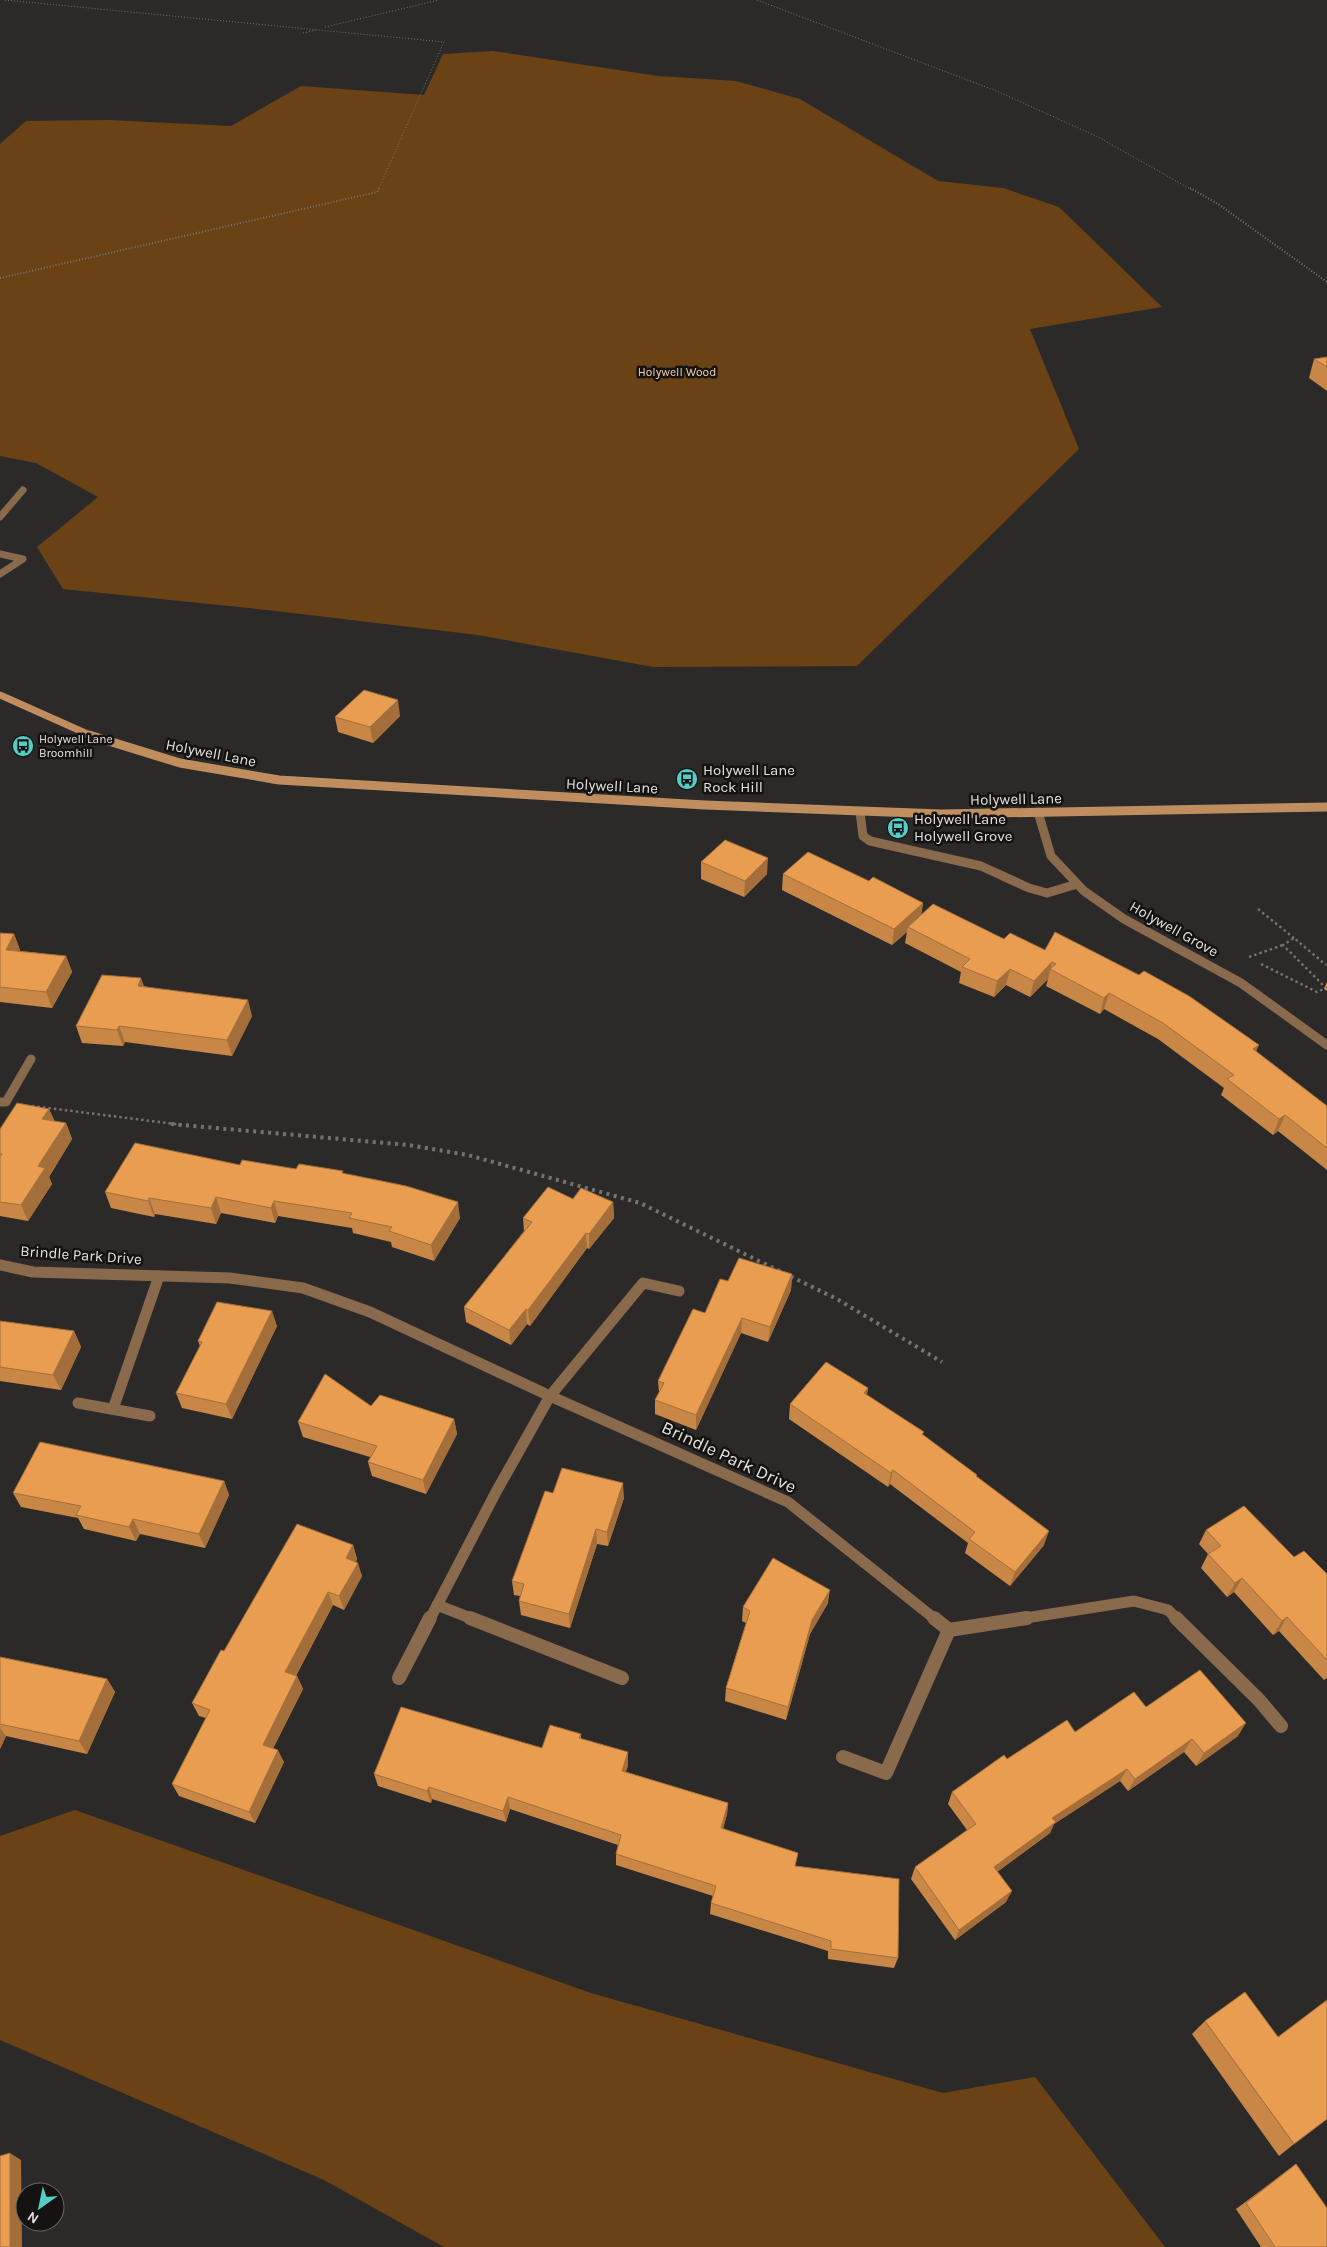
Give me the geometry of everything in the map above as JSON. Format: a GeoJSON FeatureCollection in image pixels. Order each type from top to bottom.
{"type":"FeatureCollection","features":[{"type":"Feature","properties":{"kind":"main road","name":"Holywell Lane"},"geometry":{"type":"LineString","coordinates":[[0,695],[101,740],[180,764],[279,780],[860,812],[941,814],[1327,807]]}},
{"type":"Feature","properties":{"kind":"street"},"geometry":{"type":"LineString","coordinates":[[0,517],[23,490]]}},
{"type":"Feature","properties":{"kind":"street"},"geometry":{"type":"LineString","coordinates":[[0,554],[23,559],[0,574]]}},
{"type":"Feature","properties":{"kind":"street"},"geometry":{"type":"LineString","coordinates":[[860,812],[863,836],[870,841],[973,864],[1048,894],[1074,885]]}},
{"type":"Feature","properties":{"kind":"street","name":"Holywell Grove"},"geometry":{"type":"LineString","coordinates":[[1038,812],[1050,854],[1074,885],[1126,919],[1210,965],[1301,1023],[1327,1045]]}},
{"type":"Feature","properties":{"kind":"street"},"geometry":{"type":"LineString","coordinates":[[3,1102],[32,1059]]}},
{"type":"Feature","properties":{"kind":"street","name":"Brindle Park Drive"},"geometry":{"type":"LineString","coordinates":[[0,1265],[33,1272],[230,1278],[303,1288],[370,1312],[550,1396],[788,1502],[949,1630]]}},
{"type":"Feature","properties":{"kind":"street","name":"Brindle Park Drive"},"geometry":{"type":"LineString","coordinates":[[113,1409],[159,1276]]}},
{"type":"Feature","properties":{"kind":"street"},"geometry":{"type":"LineString","coordinates":[[400,1678],[496,1492],[550,1396],[643,1283],[679,1291]]}},
{"type":"Feature","properties":{"kind":"street"},"geometry":{"type":"LineString","coordinates":[[78,1403],[150,1416]]}},
{"type":"Feature","properties":{"kind":"street"},"geometry":{"type":"LineString","coordinates":[[843,1758],[886,1773],[949,1630],[1134,1601],[1168,1610],[1259,1700],[1281,1726]]}},
{"type":"Feature","properties":{"kind":"street"},"geometry":{"type":"LineString","coordinates":[[437,1605],[622,1678]]}},
{"type":"Feature","properties":{"kind":"path"},"geometry":{"type":"LineString","coordinates":[[0,278],[377,192],[444,42],[321,28],[5,0]]}},
{"type":"Feature","properties":{"kind":"path"},"geometry":{"type":"LineString","coordinates":[[303,33],[439,0]]}},
{"type":"Feature","properties":{"kind":"path"},"geometry":{"type":"LineString","coordinates":[[758,0],[999,92],[1098,137],[1218,204],[1327,282]]}},
{"type":"Feature","properties":{"kind":"path"},"geometry":{"type":"LineString","coordinates":[[1258,909],[1326,965]]}},
{"type":"Feature","properties":{"kind":"path"},"geometry":{"type":"LineString","coordinates":[[1283,945],[1326,988],[1317,992],[1248,957],[1283,945],[1294,938]]}},
{"type":"Feature","properties":{"kind":"path"},"geometry":{"type":"LineString","coordinates":[[3,1102],[174,1124],[408,1145],[468,1155],[559,1179],[640,1203],[732,1246],[837,1299],[942,1362]]}},
{"type":"Feature","properties":{"kind":"green space","name":"Holywell Wood"},"geometry":{"type":"Polygon","coordinates":[[[493,51],[658,76],[736,81],[800,99],[938,181],[1003,188],[1059,207],[1162,307],[1030,329],[1079,449],[857,666],[653,667],[478,635],[267,610],[63,589],[37,547],[98,497],[36,463],[0,456],[0,144],[26,121],[109,120],[231,126],[301,86],[424,95],[443,54],[493,51]]]}},
{"type":"Feature","properties":{"kind":"green space"},"geometry":{"type":"Polygon","coordinates":[[[75,1810],[591,1993],[943,2093],[1035,2077],[1165,2247],[444,2247],[324,2180],[0,2040],[0,1836],[75,1810]]]}},
{"type":"Feature","properties":{"kind":"building"},"geometry":{"type":"Polygon","coordinates":[[[1327,357],[1327,367],[1314,359],[1327,357]]]}},
{"type":"Feature","properties":{"kind":"building"},"geometry":{"type":"Polygon","coordinates":[[[364,690],[398,700],[370,727],[335,717],[364,690]]]}},
{"type":"Feature","properties":{"kind":"building"},"geometry":{"type":"Polygon","coordinates":[[[725,840],[768,858],[745,881],[701,862],[725,840]]]}},
{"type":"Feature","properties":{"kind":"building"},"geometry":{"type":"Polygon","coordinates":[[[808,852],[869,881],[873,877],[923,903],[894,929],[783,874],[808,852]]]}},
{"type":"Feature","properties":{"kind":"building"},"geometry":{"type":"Polygon","coordinates":[[[933,904],[1004,939],[1010,933],[1045,950],[1055,932],[1139,975],[1144,971],[1189,996],[1259,1045],[1253,1049],[1327,1106],[1327,1148],[1285,1115],[1279,1119],[1227,1079],[1234,1075],[1163,1023],[1109,993],[1104,998],[1050,969],[1056,964],[1052,962],[1034,981],[1010,969],[997,981],[962,967],[970,959],[908,927],[933,904]]]}},
{"type":"Feature","properties":{"kind":"building"},"geometry":{"type":"Polygon","coordinates":[[[0,933],[14,934],[6,950],[66,956],[46,992],[0,987],[0,933]]]}},
{"type":"Feature","properties":{"kind":"building"},"geometry":{"type":"Polygon","coordinates":[[[102,975],[141,978],[138,986],[248,1000],[227,1040],[119,1026],[117,1030],[76,1026],[102,975]]]}},
{"type":"Feature","properties":{"kind":"building"},"geometry":{"type":"Polygon","coordinates":[[[17,1103],[49,1109],[42,1119],[66,1123],[38,1166],[45,1168],[21,1205],[0,1202],[0,1157],[2,1154],[0,1153],[0,1129],[17,1103]]]}},
{"type":"Feature","properties":{"kind":"building"},"geometry":{"type":"Polygon","coordinates":[[[135,1143],[240,1165],[242,1160],[296,1169],[299,1164],[343,1171],[342,1173],[406,1186],[458,1202],[431,1245],[389,1231],[392,1227],[349,1218],[352,1213],[274,1201],[271,1208],[216,1197],[211,1208],[149,1198],[148,1201],[105,1192],[135,1143]]]}},
{"type":"Feature","properties":{"kind":"building"},"geometry":{"type":"Polygon","coordinates":[[[548,1187],[573,1199],[581,1188],[613,1202],[589,1234],[586,1233],[528,1310],[526,1309],[509,1330],[464,1307],[532,1222],[523,1218],[548,1187]]]}},
{"type":"Feature","properties":{"kind":"building"},"geometry":{"type":"Polygon","coordinates":[[[739,1258],[792,1274],[770,1327],[742,1318],[696,1415],[655,1400],[664,1383],[658,1381],[693,1309],[705,1313],[720,1279],[728,1281],[739,1258]]]}},
{"type":"Feature","properties":{"kind":"building"},"geometry":{"type":"Polygon","coordinates":[[[217,1302],[272,1311],[226,1404],[176,1393],[202,1342],[198,1341],[217,1302]]]}},
{"type":"Feature","properties":{"kind":"building"},"geometry":{"type":"Polygon","coordinates":[[[0,1321],[74,1331],[53,1375],[0,1367],[0,1321]]]}},
{"type":"Feature","properties":{"kind":"building"},"geometry":{"type":"Polygon","coordinates":[[[826,1362],[868,1388],[864,1393],[924,1432],[922,1434],[1049,1531],[1015,1572],[969,1539],[975,1532],[893,1470],[891,1473],[790,1404],[826,1362]]]}},
{"type":"Feature","properties":{"kind":"building"},"geometry":{"type":"Polygon","coordinates":[[[325,1374],[371,1406],[380,1395],[454,1419],[423,1480],[368,1462],[377,1446],[298,1422],[325,1374]]]}},
{"type":"Feature","properties":{"kind":"building"},"geometry":{"type":"Polygon","coordinates":[[[40,1442],[224,1481],[199,1534],[133,1519],[129,1527],[76,1515],[81,1506],[13,1493],[40,1442]]]}},
{"type":"Feature","properties":{"kind":"building"},"geometry":{"type":"Polygon","coordinates":[[[562,1468],[623,1483],[607,1532],[596,1529],[569,1614],[519,1601],[524,1584],[512,1581],[545,1491],[553,1493],[562,1468]]]}},
{"type":"Feature","properties":{"kind":"building"},"geometry":{"type":"Polygon","coordinates":[[[1244,1506],[1294,1557],[1304,1551],[1327,1574],[1327,1660],[1287,1617],[1282,1621],[1242,1578],[1235,1583],[1208,1554],[1221,1546],[1206,1530],[1244,1506]]]}},
{"type":"Feature","properties":{"kind":"building"},"geometry":{"type":"Polygon","coordinates":[[[297,1524],[353,1545],[346,1558],[358,1563],[339,1596],[328,1592],[285,1672],[297,1676],[263,1745],[278,1750],[249,1812],[172,1784],[210,1710],[192,1703],[221,1650],[224,1651],[297,1524]]]}},
{"type":"Feature","properties":{"kind":"building"},"geometry":{"type":"Polygon","coordinates":[[[773,1558],[830,1590],[812,1620],[788,1707],[726,1688],[750,1611],[743,1607],[773,1558]]]}},
{"type":"Feature","properties":{"kind":"building"},"geometry":{"type":"Polygon","coordinates":[[[0,1657],[107,1679],[79,1741],[0,1724],[0,1657]]]}},
{"type":"Feature","properties":{"kind":"building"},"geometry":{"type":"Polygon","coordinates":[[[1200,1670],[1246,1723],[1204,1753],[1192,1739],[1135,1779],[1127,1769],[1052,1818],[1056,1822],[994,1867],[1012,1891],[959,1930],[915,1867],[976,1824],[952,1792],[1004,1755],[1007,1759],[1067,1720],[1075,1732],[1134,1692],[1146,1707],[1200,1670]]]}},
{"type":"Feature","properties":{"kind":"building"},"geometry":{"type":"Polygon","coordinates":[[[401,1707],[542,1748],[550,1725],[581,1734],[579,1738],[628,1752],[622,1771],[728,1803],[721,1828],[798,1853],[795,1866],[899,1879],[898,1958],[831,1949],[831,1941],[711,1903],[716,1886],[616,1854],[621,1835],[508,1797],[503,1811],[429,1787],[427,1791],[374,1774],[401,1707]]]}},
{"type":"Feature","properties":{"kind":"building"},"geometry":{"type":"Polygon","coordinates":[[[1245,1992],[1278,2037],[1327,2000],[1327,2119],[1294,2144],[1205,2021],[1245,1992]]]}},
{"type":"Feature","properties":{"kind":"building"},"geometry":{"type":"Polygon","coordinates":[[[10,2153],[10,2247],[0,2247],[0,2156],[10,2153]]]}},
{"type":"Feature","properties":{"kind":"building"},"geometry":{"type":"Polygon","coordinates":[[[1296,2164],[1327,2208],[1327,2247],[1275,2247],[1246,2203],[1296,2164]]]}},
{"type":"Feature","properties":{"kind":"place","name":"Holywell Lane Broomhill"},"geometry":{"type":"Point","coordinates":[23,746]}},
{"type":"Feature","properties":{"kind":"place","name":"Holywell Lane Rock Hill"},"geometry":{"type":"Point","coordinates":[687,779]}},
{"type":"Feature","properties":{"kind":"place","name":"Holywell Lane Holywell Grove"},"geometry":{"type":"Point","coordinates":[898,828]}}]}
